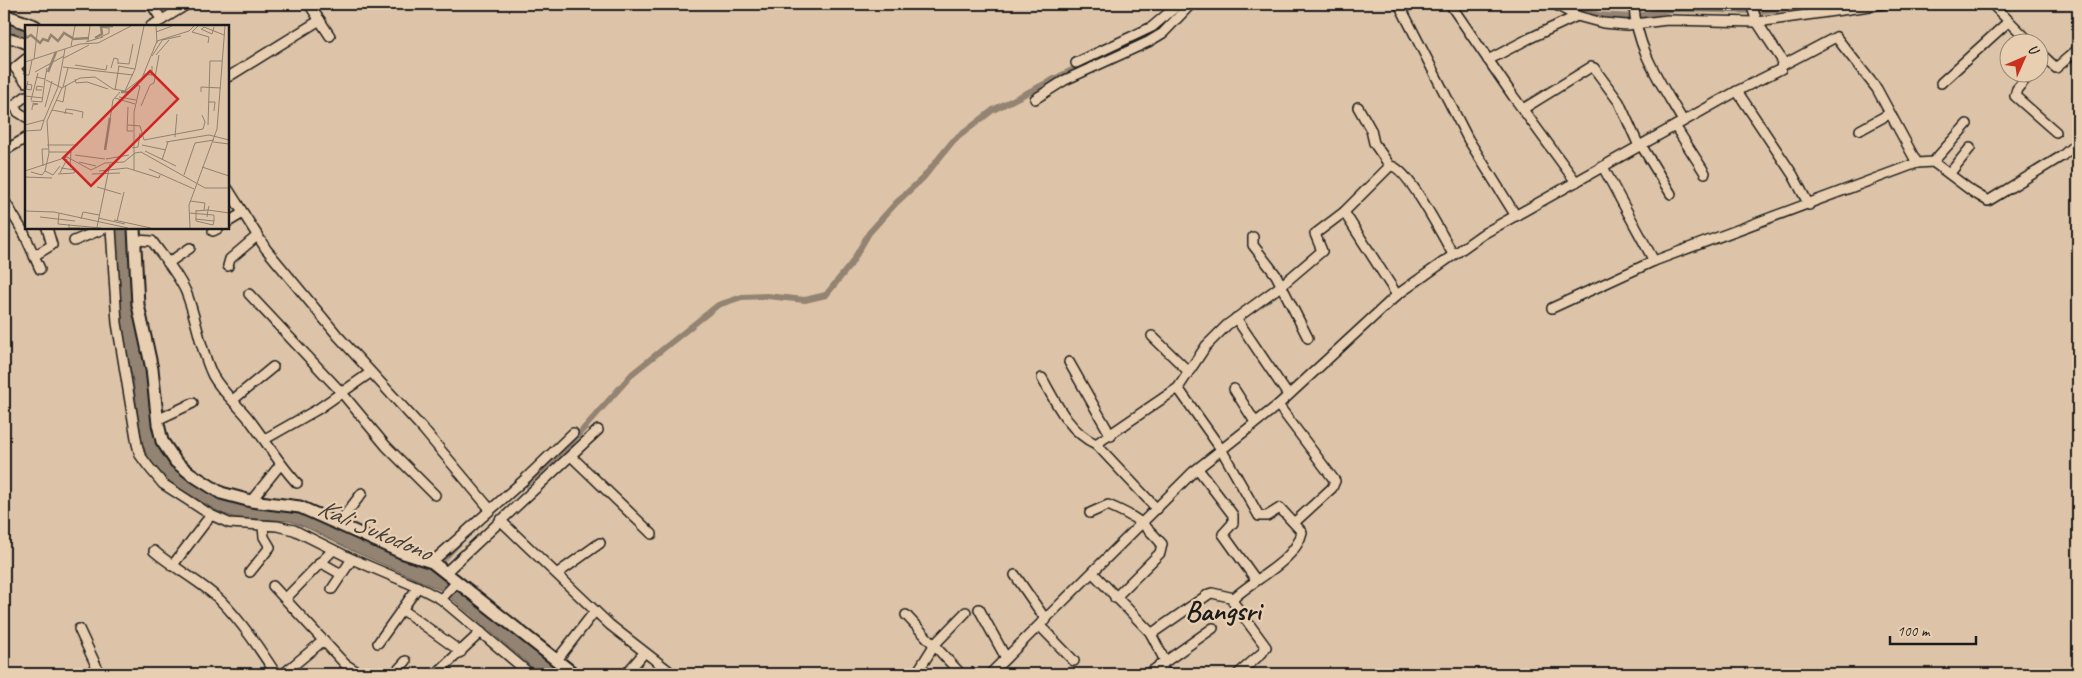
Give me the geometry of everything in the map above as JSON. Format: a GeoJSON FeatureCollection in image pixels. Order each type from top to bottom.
{"type":"FeatureCollection","features":[{"type":"Feature","properties":{"kind":"main road"},"geometry":{"type":"LineString","coordinates":[[6,18],[31,25]]}},
{"type":"Feature","properties":{"kind":"main road"},"geometry":{"type":"LineString","coordinates":[[134,229],[138,306],[152,369],[157,420],[162,441],[184,468],[221,493],[251,500],[300,507],[439,567],[455,584],[574,674]]}},
{"type":"Feature","properties":{"kind":"street"},"geometry":{"type":"LineString","coordinates":[[151,4],[162,20]]}},
{"type":"Feature","properties":{"kind":"street"},"geometry":{"type":"LineString","coordinates":[[153,25],[188,4]]}},
{"type":"Feature","properties":{"kind":"street"},"geometry":{"type":"LineString","coordinates":[[309,4],[330,36]]}},
{"type":"Feature","properties":{"kind":"street"},"geometry":{"type":"LineString","coordinates":[[1076,63],[1152,28],[1179,4]]}},
{"type":"Feature","properties":{"kind":"street"},"geometry":{"type":"LineString","coordinates":[[1035,99],[1065,80],[1163,33],[1191,4]]}},
{"type":"Feature","properties":{"kind":"street"},"geometry":{"type":"LineString","coordinates":[[1399,4],[1468,139],[1516,216]]}},
{"type":"Feature","properties":{"kind":"street"},"geometry":{"type":"LineString","coordinates":[[1450,4],[1522,110],[1576,182]]}},
{"type":"Feature","properties":{"kind":"street"},"geometry":{"type":"LineString","coordinates":[[1554,4],[1577,16],[1602,23],[1628,25],[1634,15]]}},
{"type":"Feature","properties":{"kind":"street"},"geometry":{"type":"LineString","coordinates":[[1634,15],[1667,20],[1884,4]]}},
{"type":"Feature","properties":{"kind":"street"},"geometry":{"type":"LineString","coordinates":[[1992,4],[2020,32]]}},
{"type":"Feature","properties":{"kind":"street"},"geometry":{"type":"LineString","coordinates":[[1754,14],[1783,65]]}},
{"type":"Feature","properties":{"kind":"street"},"geometry":{"type":"LineString","coordinates":[[1634,15],[1653,70],[1705,172]]}},
{"type":"Feature","properties":{"kind":"street"},"geometry":{"type":"LineString","coordinates":[[1488,60],[1528,38],[1577,16]]}},
{"type":"Feature","properties":{"kind":"street"},"geometry":{"type":"LineString","coordinates":[[229,76],[320,20]]}},
{"type":"Feature","properties":{"kind":"street"},"geometry":{"type":"LineString","coordinates":[[1941,83],[2009,20]]}},
{"type":"Feature","properties":{"kind":"street"},"geometry":{"type":"LineString","coordinates":[[990,674],[1198,469],[1278,405],[1287,394],[1397,295],[1453,254],[1516,216],[1679,123],[1781,69],[1783,65],[1836,37],[1876,89],[1917,163]]}},
{"type":"Feature","properties":{"kind":"street"},"geometry":{"type":"LineString","coordinates":[[4,39],[14,39],[25,44]]}},
{"type":"Feature","properties":{"kind":"street"},"geometry":{"type":"LineString","coordinates":[[2050,64],[2056,68],[2078,50]]}},
{"type":"Feature","properties":{"kind":"street"},"geometry":{"type":"LineString","coordinates":[[25,60],[15,68],[25,81]]}},
{"type":"Feature","properties":{"kind":"street"},"geometry":{"type":"LineString","coordinates":[[1522,110],[1591,67],[1594,68],[1619,102],[1640,146],[1670,194]]}},
{"type":"Feature","properties":{"kind":"street"},"geometry":{"type":"LineString","coordinates":[[2024,82],[2015,94],[2056,132]]}},
{"type":"Feature","properties":{"kind":"street"},"geometry":{"type":"LineString","coordinates":[[1737,91],[1793,175],[1809,205]]}},
{"type":"Feature","properties":{"kind":"street"},"geometry":{"type":"LineString","coordinates":[[25,97],[14,105],[18,112],[25,116]]}},
{"type":"Feature","properties":{"kind":"street"},"geometry":{"type":"LineString","coordinates":[[1358,107],[1371,130],[1374,143],[1390,166],[1399,169],[1414,188],[1453,254]]}},
{"type":"Feature","properties":{"kind":"street"},"geometry":{"type":"LineString","coordinates":[[1860,130],[1889,114]]}},
{"type":"Feature","properties":{"kind":"street"},"geometry":{"type":"LineString","coordinates":[[1933,162],[1966,124]]}},
{"type":"Feature","properties":{"kind":"street"},"geometry":{"type":"LineString","coordinates":[[4,151],[25,139]]}},
{"type":"Feature","properties":{"kind":"street"},"geometry":{"type":"LineString","coordinates":[[1552,308],[1654,261],[1809,205],[1917,163],[1933,162],[1988,201],[2062,156],[2078,142]]}},
{"type":"Feature","properties":{"kind":"street"},"geometry":{"type":"LineString","coordinates":[[1950,173],[1970,148]]}},
{"type":"Feature","properties":{"kind":"street"},"geometry":{"type":"LineString","coordinates":[[1096,444],[1111,436],[1178,388],[1206,346],[1236,318],[1281,286],[1322,251],[1315,234],[1344,212],[1390,166]]}},
{"type":"Feature","properties":{"kind":"street"},"geometry":{"type":"LineString","coordinates":[[1603,167],[1654,261]]}},
{"type":"Feature","properties":{"kind":"street"},"geometry":{"type":"LineString","coordinates":[[229,191],[257,236],[294,284],[370,373],[423,429],[490,510]]}},
{"type":"Feature","properties":{"kind":"street"},"geometry":{"type":"LineString","coordinates":[[4,200],[6,210],[24,233],[40,268]]}},
{"type":"Feature","properties":{"kind":"street"},"geometry":{"type":"LineString","coordinates":[[1344,212],[1397,295]]}},
{"type":"Feature","properties":{"kind":"street"},"geometry":{"type":"LineString","coordinates":[[229,221],[243,213]]}},
{"type":"Feature","properties":{"kind":"street"},"geometry":{"type":"LineString","coordinates":[[34,256],[52,245],[47,229]]}},
{"type":"Feature","properties":{"kind":"street"},"geometry":{"type":"LineString","coordinates":[[74,241],[104,229]]}},
{"type":"Feature","properties":{"kind":"street"},"geometry":{"type":"LineString","coordinates":[[110,229],[117,323],[140,455],[163,484],[211,515],[228,523],[277,526],[294,530],[352,559],[443,597],[530,674]]}},
{"type":"Feature","properties":{"kind":"street"},"geometry":{"type":"LineString","coordinates":[[228,266],[230,259],[257,236]]}},
{"type":"Feature","properties":{"kind":"street"},"geometry":{"type":"LineString","coordinates":[[1253,237],[1253,245],[1281,286],[1308,338]]}},
{"type":"Feature","properties":{"kind":"street"},"geometry":{"type":"LineString","coordinates":[[136,240],[152,241],[168,262],[186,293],[213,376],[265,439],[280,465],[297,483]]}},
{"type":"Feature","properties":{"kind":"street"},"geometry":{"type":"LineString","coordinates":[[168,262],[190,248]]}},
{"type":"Feature","properties":{"kind":"street"},"geometry":{"type":"LineString","coordinates":[[248,294],[342,393],[386,446],[436,495]]}},
{"type":"Feature","properties":{"kind":"street"},"geometry":{"type":"LineString","coordinates":[[1236,318],[1287,394]]}},
{"type":"Feature","properties":{"kind":"street"},"geometry":{"type":"LineString","coordinates":[[1152,336],[1188,371]]}},
{"type":"Feature","properties":{"kind":"street"},"geometry":{"type":"LineString","coordinates":[[1069,362],[1111,436]]}},
{"type":"Feature","properties":{"kind":"street"},"geometry":{"type":"LineString","coordinates":[[234,400],[273,367]]}},
{"type":"Feature","properties":{"kind":"street"},"geometry":{"type":"LineString","coordinates":[[265,439],[318,409],[370,373]]}},
{"type":"Feature","properties":{"kind":"street"},"geometry":{"type":"LineString","coordinates":[[1042,378],[1062,413],[1078,433],[1096,444],[1157,509]]}},
{"type":"Feature","properties":{"kind":"street"},"geometry":{"type":"LineString","coordinates":[[1178,388],[1221,449],[1260,516],[1267,516],[1280,508],[1295,522],[1302,532],[1301,539],[1281,563],[1234,598]]}},
{"type":"Feature","properties":{"kind":"street"},"geometry":{"type":"LineString","coordinates":[[1234,389],[1255,422]]}},
{"type":"Feature","properties":{"kind":"street"},"geometry":{"type":"LineString","coordinates":[[157,420],[193,403]]}},
{"type":"Feature","properties":{"kind":"street"},"geometry":{"type":"LineString","coordinates":[[1278,405],[1335,481],[1332,488],[1295,522]]}},
{"type":"Feature","properties":{"kind":"street"},"geometry":{"type":"LineString","coordinates":[[439,567],[500,520],[572,457],[598,430]]}},
{"type":"Feature","properties":{"kind":"street"},"geometry":{"type":"LineString","coordinates":[[439,567],[490,510],[573,433]]}},
{"type":"Feature","properties":{"kind":"street"},"geometry":{"type":"LineString","coordinates":[[572,457],[652,534]]}},
{"type":"Feature","properties":{"kind":"street"},"geometry":{"type":"LineString","coordinates":[[251,500],[280,465]]}},
{"type":"Feature","properties":{"kind":"street"},"geometry":{"type":"LineString","coordinates":[[1198,469],[1233,515],[1233,523],[1223,534],[1256,580]]}},
{"type":"Feature","properties":{"kind":"street"},"geometry":{"type":"LineString","coordinates":[[338,524],[362,493]]}},
{"type":"Feature","properties":{"kind":"street"},"geometry":{"type":"LineString","coordinates":[[1090,513],[1108,505],[1143,522],[1162,544],[1162,548],[1116,598]]}},
{"type":"Feature","properties":{"kind":"street"},"geometry":{"type":"LineString","coordinates":[[172,566],[211,515]]}},
{"type":"Feature","properties":{"kind":"street"},"geometry":{"type":"LineString","coordinates":[[500,520],[558,573],[594,611],[644,653],[660,671],[673,674]]}},
{"type":"Feature","properties":{"kind":"street"},"geometry":{"type":"LineString","coordinates":[[250,572],[270,547],[264,537],[263,526]]}},
{"type":"Feature","properties":{"kind":"street"},"geometry":{"type":"LineString","coordinates":[[558,573],[600,543]]}},
{"type":"Feature","properties":{"kind":"street"},"geometry":{"type":"LineString","coordinates":[[154,550],[172,566],[219,599],[253,639],[276,674]]}},
{"type":"Feature","properties":{"kind":"street"},"geometry":{"type":"LineString","coordinates":[[286,598],[332,550]]}},
{"type":"Feature","properties":{"kind":"street"},"geometry":{"type":"LineString","coordinates":[[332,589],[352,559]]}},
{"type":"Feature","properties":{"kind":"street"},"geometry":{"type":"LineString","coordinates":[[320,562],[341,574]]}},
{"type":"Feature","properties":{"kind":"street"},"geometry":{"type":"LineString","coordinates":[[1093,573],[1151,634],[1167,674]]}},
{"type":"Feature","properties":{"kind":"street"},"geometry":{"type":"LineString","coordinates":[[1015,575],[1042,623],[1074,661]]}},
{"type":"Feature","properties":{"kind":"street"},"geometry":{"type":"LineString","coordinates":[[443,597],[455,584]]}},
{"type":"Feature","properties":{"kind":"street"},"geometry":{"type":"LineString","coordinates":[[273,586],[286,598],[344,664],[361,674]]}},
{"type":"Feature","properties":{"kind":"street"},"geometry":{"type":"LineString","coordinates":[[378,643],[404,610],[418,587]]}},
{"type":"Feature","properties":{"kind":"street"},"geometry":{"type":"LineString","coordinates":[[1151,634],[1209,594],[1234,598]]}},
{"type":"Feature","properties":{"kind":"street"},"geometry":{"type":"LineString","coordinates":[[1234,598],[1233,602],[1266,647],[1262,653],[1238,674]]}},
{"type":"Feature","properties":{"kind":"street"},"geometry":{"type":"LineString","coordinates":[[979,609],[1006,658]]}},
{"type":"Feature","properties":{"kind":"street"},"geometry":{"type":"LineString","coordinates":[[404,610],[461,652]]}},
{"type":"Feature","properties":{"kind":"street"},"geometry":{"type":"LineString","coordinates":[[557,660],[594,611]]}},
{"type":"Feature","properties":{"kind":"street"},"geometry":{"type":"LineString","coordinates":[[920,668],[935,644],[966,612]]}},
{"type":"Feature","properties":{"kind":"street"},"geometry":{"type":"LineString","coordinates":[[906,615],[961,674]]}},
{"type":"Feature","properties":{"kind":"street"},"geometry":{"type":"LineString","coordinates":[[1148,674],[1213,628]]}},
{"type":"Feature","properties":{"kind":"street"},"geometry":{"type":"LineString","coordinates":[[79,629],[100,674]]}},
{"type":"Feature","properties":{"kind":"street"},"geometry":{"type":"LineString","coordinates":[[436,674],[481,632]]}},
{"type":"Feature","properties":{"kind":"street"},"geometry":{"type":"LineString","coordinates":[[283,674],[324,640]]}},
{"type":"Feature","properties":{"kind":"street"},"geometry":{"type":"LineString","coordinates":[[626,674],[644,653]]}},
{"type":"Feature","properties":{"kind":"street"},"geometry":{"type":"LineString","coordinates":[[394,674],[406,661]]}},
{"type":"Feature","properties":{"kind":"shaded area"},"geometry":{"type":"Polygon","coordinates":[[[4,21],[25,26],[25,42],[4,38],[4,21]]]}},
{"type":"Feature","properties":{"kind":"shaded area"},"geometry":{"type":"Polygon","coordinates":[[[115,229],[129,229],[132,302],[159,442],[214,494],[306,510],[431,567],[443,576],[445,582],[460,589],[570,674],[540,674],[443,591],[290,521],[236,518],[221,513],[176,487],[155,467],[146,455],[142,443],[133,380],[123,336],[118,300],[115,229]]]}},
{"type":"Feature","properties":{"kind":"waterway"},"geometry":{"type":"LineString","coordinates":[[1566,4],[1572,8],[1598,15],[1633,17],[1673,9],[1762,11],[1816,4]]}},
{"type":"Feature","properties":{"kind":"waterway"},"geometry":{"type":"LineString","coordinates":[[1103,55],[1138,41],[1177,14]]}},
{"type":"Feature","properties":{"kind":"waterway"},"geometry":{"type":"LineString","coordinates":[[526,484],[570,444],[633,373],[718,305],[742,297],[767,296],[805,300],[826,295],[851,264],[869,233],[896,203],[923,178],[953,141],[993,110],[1090,61]]}},
{"type":"Feature","properties":{"kind":"waterway","name":"Kali Sukodono"},"geometry":{"type":"LineString","coordinates":[[436,567],[459,543]]}},
{"type":"Feature","properties":{"kind":"district","name":"Bangsri"},"geometry":{"type":"Point","coordinates":[1223,610]}}]}
